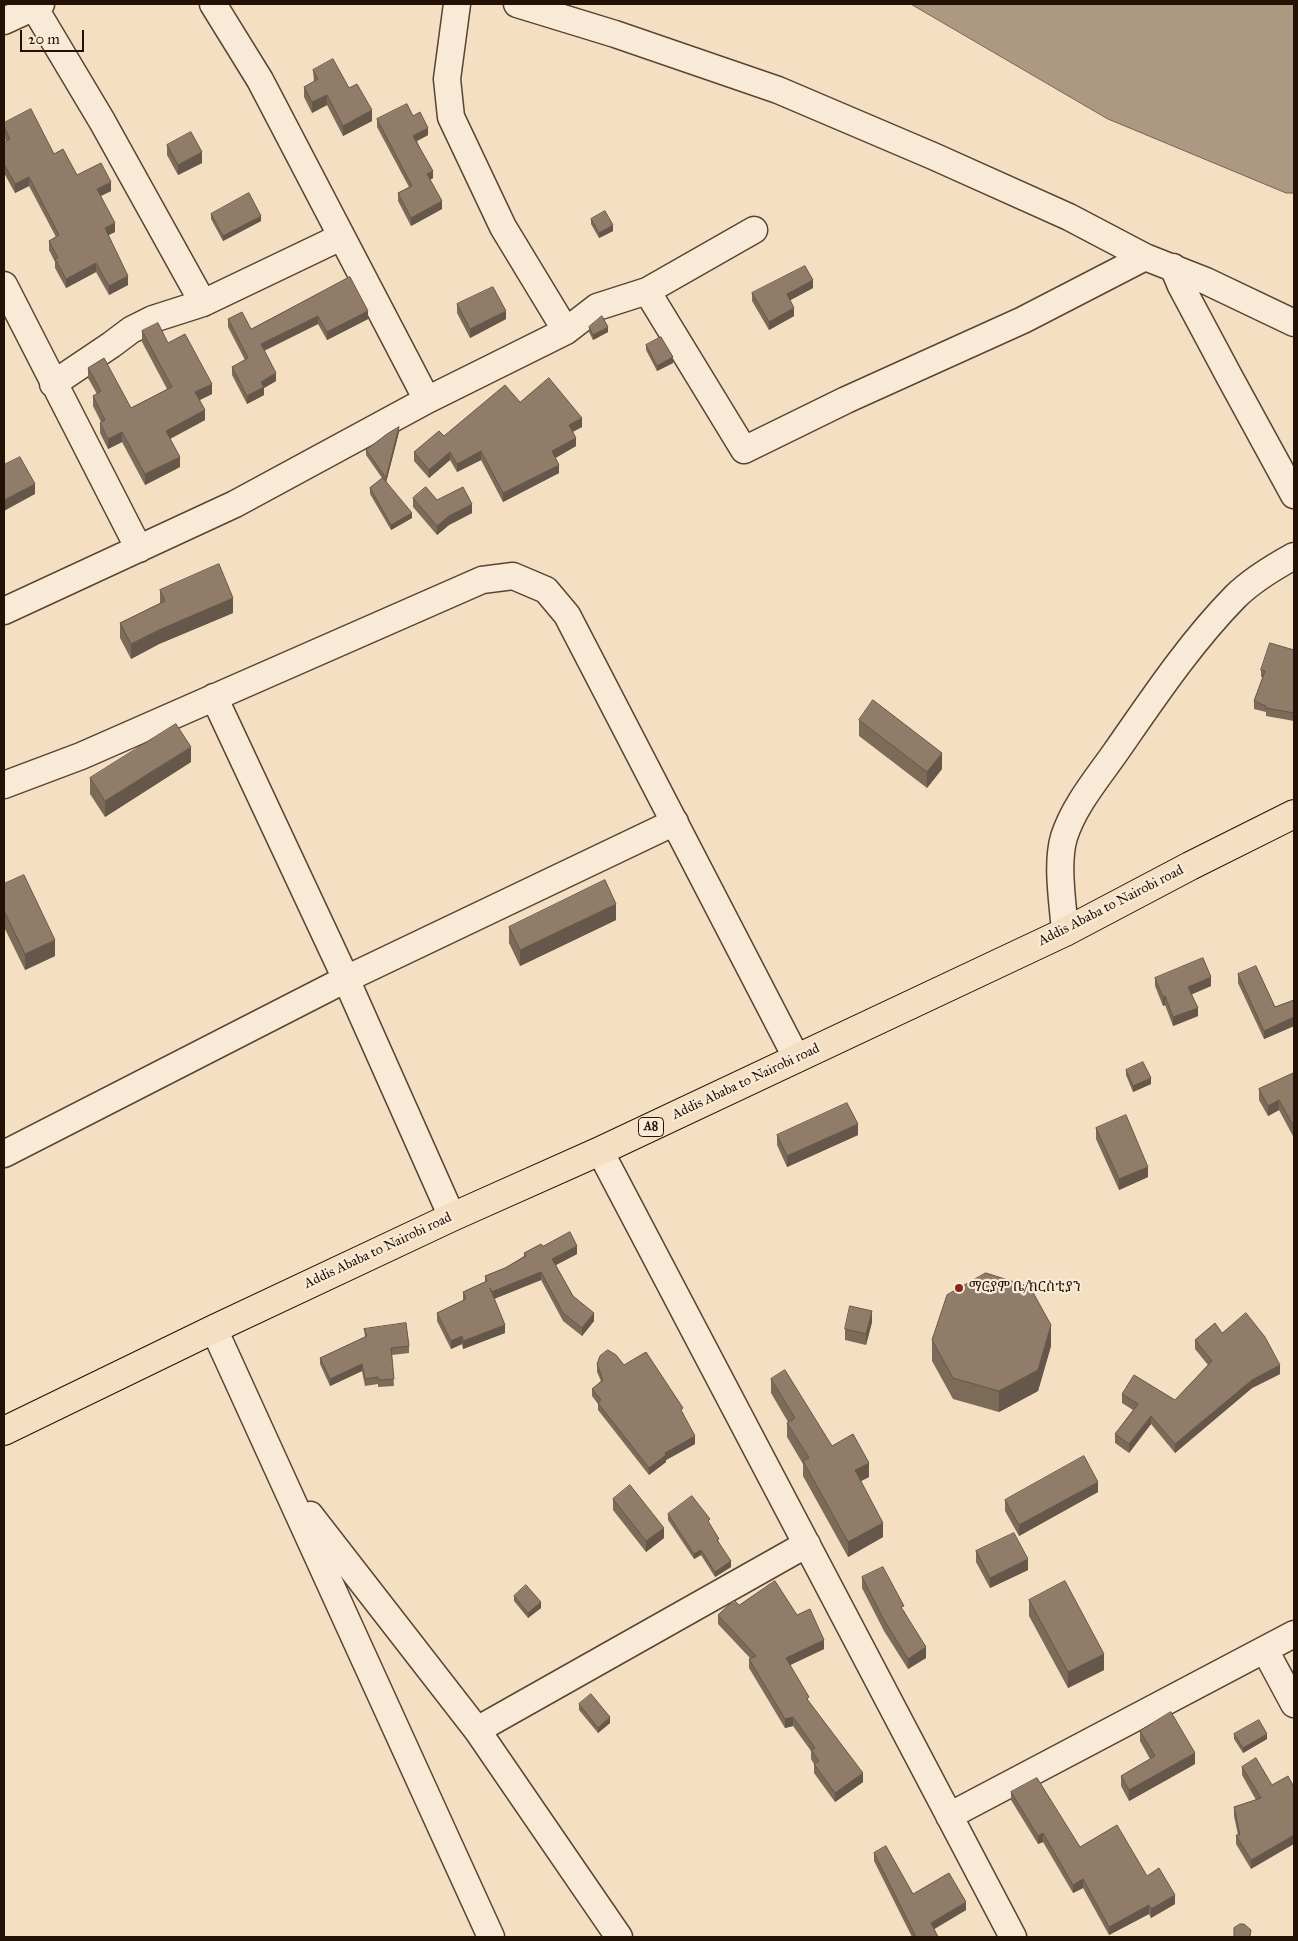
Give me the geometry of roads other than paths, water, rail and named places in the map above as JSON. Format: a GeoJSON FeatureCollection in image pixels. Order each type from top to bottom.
{"type":"FeatureCollection","features":[{"type":"Feature","properties":{"kind":"highway","name":"Addis Ababa to Nairobi road"},"geometry":{"type":"LineString","coordinates":[[4,1431],[452,1216],[600,1151],[796,1057],[1065,932],[1294,814]]}},
{"type":"Feature","properties":{"kind":"street"},"geometry":{"type":"LineString","coordinates":[[213,4],[260,80],[427,400]]}},
{"type":"Feature","properties":{"kind":"street"},"geometry":{"type":"LineString","coordinates":[[457,4],[447,79],[451,117],[502,227],[566,331]]}},
{"type":"Feature","properties":{"kind":"street"},"geometry":{"type":"LineString","coordinates":[[517,4],[615,34],[778,90],[1060,213],[1145,257],[1173,267],[1294,322]]}},
{"type":"Feature","properties":{"kind":"street"},"geometry":{"type":"LineString","coordinates":[[4,21],[38,5],[202,303]]}},
{"type":"Feature","properties":{"kind":"street"},"geometry":{"type":"LineString","coordinates":[[4,611],[235,504],[427,400],[566,331],[597,307],[647,291],[754,230]]}},
{"type":"Feature","properties":{"kind":"street"},"geometry":{"type":"LineString","coordinates":[[53,384],[112,345],[131,330],[153,319],[202,303],[341,237]]}},
{"type":"Feature","properties":{"kind":"street"},"geometry":{"type":"LineString","coordinates":[[647,291],[744,450],[846,400],[1023,320],[1145,257]]}},
{"type":"Feature","properties":{"kind":"street"},"geometry":{"type":"LineString","coordinates":[[1173,267],[1207,335],[1294,495]]}},
{"type":"Feature","properties":{"kind":"street"},"geometry":{"type":"LineString","coordinates":[[4,285],[139,549]]}},
{"type":"Feature","properties":{"kind":"street"},"geometry":{"type":"LineString","coordinates":[[1065,932],[1061,862],[1063,839],[1072,815],[1161,687],[1199,639],[1236,596],[1276,566],[1294,556]]}},
{"type":"Feature","properties":{"kind":"street"},"geometry":{"type":"LineString","coordinates":[[4,785],[81,756],[482,580],[513,576],[546,590],[567,615],[796,1057]]}},
{"type":"Feature","properties":{"kind":"street"},"geometry":{"type":"LineString","coordinates":[[214,697],[346,979],[452,1216]]}},
{"type":"Feature","properties":{"kind":"street"},"geometry":{"type":"LineString","coordinates":[[4,1154],[346,979],[675,822]]}},
{"type":"Feature","properties":{"kind":"street"},"geometry":{"type":"LineString","coordinates":[[600,1151],[1013,1937]]}},
{"type":"Feature","properties":{"kind":"street"},"geometry":{"type":"LineString","coordinates":[[214,1329],[491,1937]]}},
{"type":"Feature","properties":{"kind":"street"},"geometry":{"type":"LineString","coordinates":[[282,1479],[477,1730],[620,1937]]}},
{"type":"Feature","properties":{"kind":"street"},"geometry":{"type":"LineString","coordinates":[[477,1730],[807,1544]]}},
{"type":"Feature","properties":{"kind":"street"},"geometry":{"type":"LineString","coordinates":[[949,1816],[1294,1634]]}},
{"type":"Feature","properties":{"kind":"street"},"geometry":{"type":"LineString","coordinates":[[1265,1650],[1294,1704]]}},
{"type":"Feature","properties":{"kind":"place","name":"ማርያም ቤ/ክርስቲያን"},"geometry":{"type":"Point","coordinates":[959,1288]}}]}
